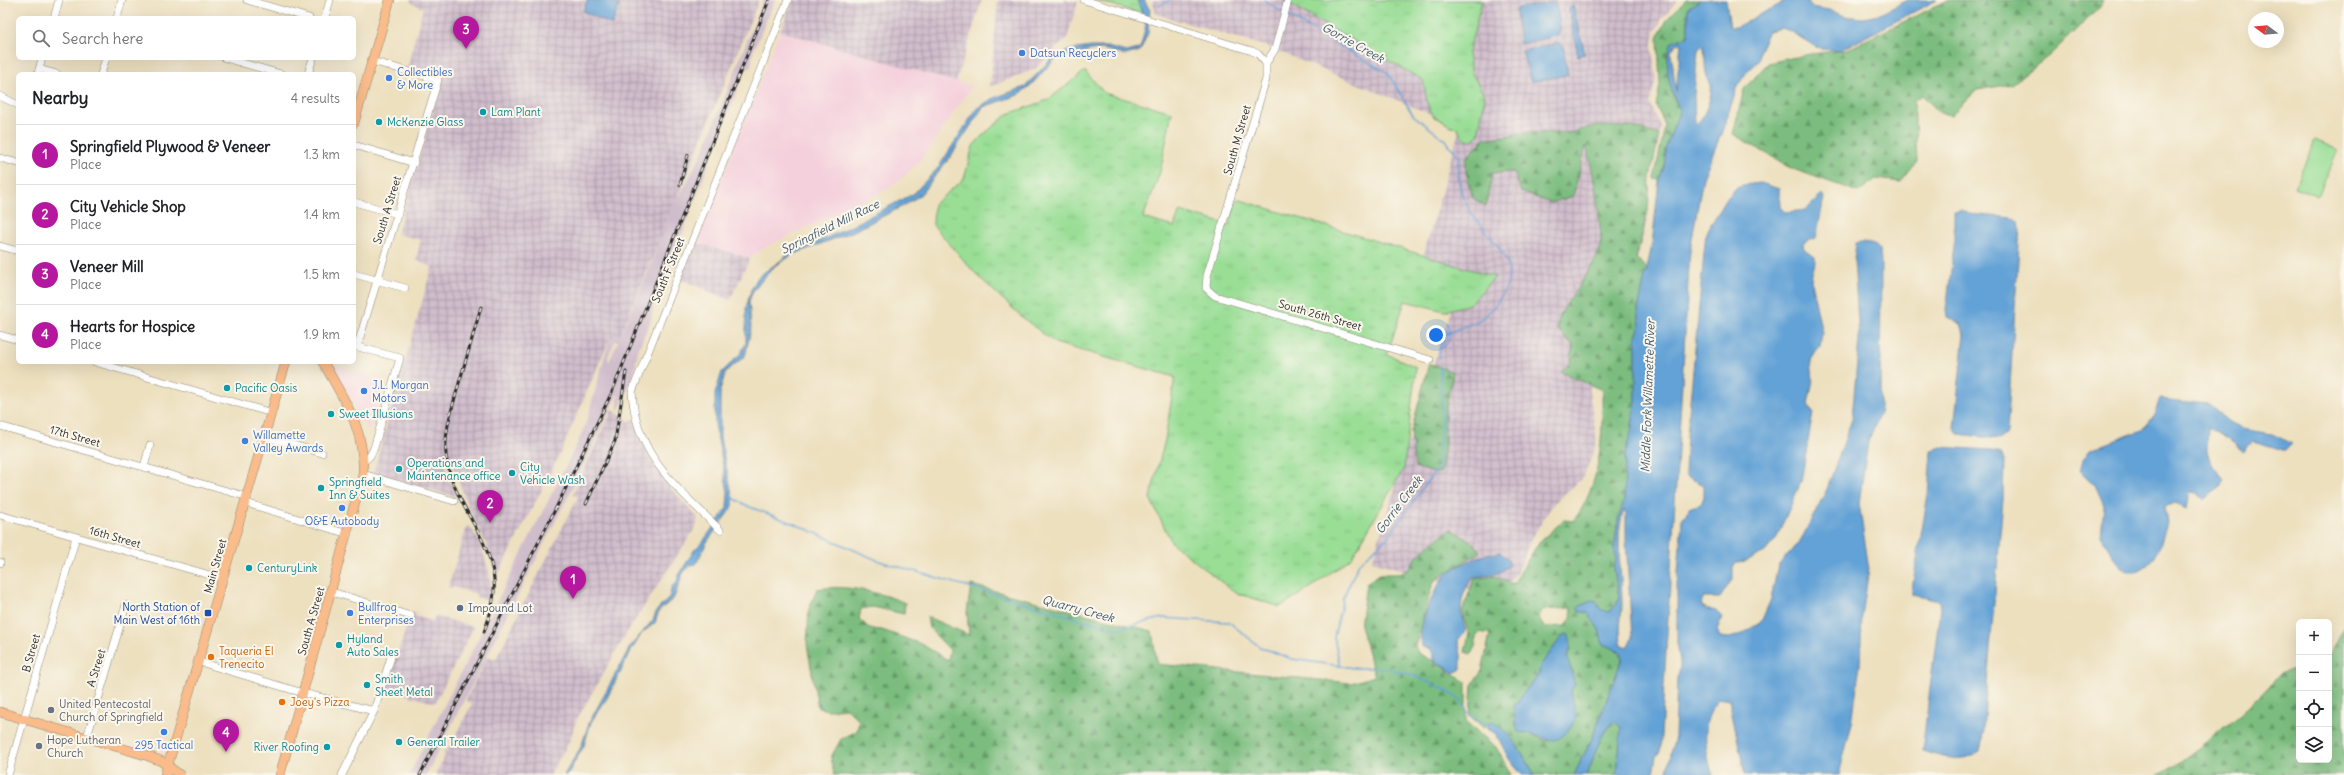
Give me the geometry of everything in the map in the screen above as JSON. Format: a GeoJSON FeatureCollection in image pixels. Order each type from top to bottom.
{"type":"FeatureCollection","features":[{"type":"Feature","properties":{"kind":"main road"},"geometry":{"type":"LineString","coordinates":[[356,110],[358,96],[372,62],[390,0]]}},
{"type":"Feature","properties":{"kind":"main road","name":"Main Street"},"geometry":{"type":"LineString","coordinates":[[165,775],[200,662],[285,364]]}},
{"type":"Feature","properties":{"kind":"main road","name":"South A Street"},"geometry":{"type":"LineString","coordinates":[[280,775],[364,474],[364,461],[360,432],[354,418],[324,364]]}},
{"type":"Feature","properties":{"kind":"main road"},"geometry":{"type":"LineString","coordinates":[[0,712],[148,756],[168,766],[180,775]]}},
{"type":"Feature","properties":{"kind":"street"},"geometry":{"type":"LineString","coordinates":[[55,16],[59,0]]}},
{"type":"Feature","properties":{"kind":"street"},"geometry":{"type":"LineString","coordinates":[[118,16],[122,0]]}},
{"type":"Feature","properties":{"kind":"street"},"geometry":{"type":"LineString","coordinates":[[247,0],[302,16]]}},
{"type":"Feature","properties":{"kind":"street"},"geometry":{"type":"LineString","coordinates":[[326,16],[330,0]]}},
{"type":"Feature","properties":{"kind":"street","name":"South F Street"},"geometry":{"type":"LineString","coordinates":[[720,530],[667,478],[657,465],[636,420],[632,392],[788,0]]}},
{"type":"Feature","properties":{"kind":"street"},"geometry":{"type":"LineString","coordinates":[[1084,0],[1252,51],[1258,54],[1266,63]]}},
{"type":"Feature","properties":{"kind":"street","name":"South M Street"},"geometry":{"type":"LineString","coordinates":[[1206,288],[1207,276],[1266,79],[1266,63],[1275,49],[1288,0]]}},
{"type":"Feature","properties":{"kind":"street"},"geometry":{"type":"LineString","coordinates":[[38,71],[41,60]]}},
{"type":"Feature","properties":{"kind":"street"},"geometry":{"type":"LineString","coordinates":[[102,72],[105,60]]}},
{"type":"Feature","properties":{"kind":"street"},"geometry":{"type":"LineString","coordinates":[[232,60],[274,72]]}},
{"type":"Feature","properties":{"kind":"street"},"geometry":{"type":"LineString","coordinates":[[309,72],[312,60]]}},
{"type":"Feature","properties":{"kind":"street","name":"South A Street"},"geometry":{"type":"LineString","coordinates":[[356,346],[378,280],[438,80],[372,62]]}},
{"type":"Feature","properties":{"kind":"street"},"geometry":{"type":"LineString","coordinates":[[0,96],[16,104]]}},
{"type":"Feature","properties":{"kind":"street"},"geometry":{"type":"LineString","coordinates":[[356,146],[414,163]]}},
{"type":"Feature","properties":{"kind":"street"},"geometry":{"type":"LineString","coordinates":[[0,158],[16,162]]}},
{"type":"Feature","properties":{"kind":"street"},"geometry":{"type":"LineString","coordinates":[[356,203],[398,214]]}},
{"type":"Feature","properties":{"kind":"street"},"geometry":{"type":"LineString","coordinates":[[0,246],[16,250]]}},
{"type":"Feature","properties":{"kind":"street"},"geometry":{"type":"LineString","coordinates":[[356,274],[405,288]]}},
{"type":"Feature","properties":{"kind":"street","name":"South 26th Street"},"geometry":{"type":"LineString","coordinates":[[1206,288],[1215,296],[1430,360]]}},
{"type":"Feature","properties":{"kind":"street"},"geometry":{"type":"LineString","coordinates":[[0,335],[16,339]]}},
{"type":"Feature","properties":{"kind":"street"},"geometry":{"type":"LineString","coordinates":[[356,346],[400,358],[374,448],[370,456],[364,461]]}},
{"type":"Feature","properties":{"kind":"street"},"geometry":{"type":"LineString","coordinates":[[102,364],[272,413]]}},
{"type":"Feature","properties":{"kind":"street","name":"17th Street"},"geometry":{"type":"LineString","coordinates":[[0,426],[144,467],[348,534]]}},
{"type":"Feature","properties":{"kind":"street"},"geometry":{"type":"LineString","coordinates":[[265,437],[322,453]]}},
{"type":"Feature","properties":{"kind":"street"},"geometry":{"type":"LineString","coordinates":[[144,467],[150,445]]}},
{"type":"Feature","properties":{"kind":"street"},"geometry":{"type":"LineString","coordinates":[[364,474],[454,501]]}},
{"type":"Feature","properties":{"kind":"street","name":"16th Street"},"geometry":{"type":"LineString","coordinates":[[0,515],[224,579]]}},
{"type":"Feature","properties":{"kind":"street","name":"B Street"},"geometry":{"type":"LineString","coordinates":[[8,775],[76,537]]}},
{"type":"Feature","properties":{"kind":"street"},"geometry":{"type":"LineString","coordinates":[[332,592],[411,616]]}},
{"type":"Feature","properties":{"kind":"street","name":"A Street"},"geometry":{"type":"LineString","coordinates":[[87,738],[126,605]]}},
{"type":"Feature","properties":{"kind":"street"},"geometry":{"type":"LineString","coordinates":[[342,775],[374,711],[391,657]]}},
{"type":"Feature","properties":{"kind":"street"},"geometry":{"type":"LineString","coordinates":[[200,662],[303,693],[374,711]]}},
{"type":"Feature","properties":{"kind":"shaded area"},"geometry":{"type":"Polygon","coordinates":[[[410,0],[759,0],[618,341],[610,338],[561,452],[497,577],[487,546],[468,507],[449,454],[445,453],[446,466],[456,497],[373,473],[432,267],[416,260],[421,240],[397,234],[442,78],[407,68],[423,8],[413,4],[410,0]]]}},
{"type":"Feature","properties":{"kind":"shaded area"},"geometry":{"type":"Polygon","coordinates":[[[763,0],[775,0],[753,52],[751,67],[745,70],[665,278],[667,289],[654,304],[651,320],[638,350],[633,379],[618,412],[618,393],[576,481],[426,775],[409,775],[577,444],[587,420],[610,337],[616,339],[608,357],[609,362],[648,272],[675,196],[679,197],[704,149],[763,0]]]}},
{"type":"Feature","properties":{"kind":"shaded area"},"geometry":{"type":"Polygon","coordinates":[[[793,0],[982,0],[956,82],[780,31],[793,0]]]}},
{"type":"Feature","properties":{"kind":"shaded area","name":"Datsun Recyclers"},"geometry":{"type":"Polygon","coordinates":[[[998,0],[1078,1],[1067,38],[1035,69],[990,87],[998,0]]]}},
{"type":"Feature","properties":{"kind":"shaded area"},"geometry":{"type":"Polygon","coordinates":[[[1152,0],[1678,0],[1662,19],[1655,32],[1652,49],[1656,78],[1650,103],[1661,127],[1650,180],[1649,211],[1639,254],[1589,391],[1596,435],[1596,445],[1584,477],[1554,503],[1532,537],[1520,567],[1499,597],[1372,561],[1453,303],[1413,293],[1460,126],[1268,47],[1156,14],[1152,0]]]}},
{"type":"Feature","properties":{"kind":"shaded area"},"geometry":{"type":"Polygon","coordinates":[[[780,31],[972,86],[922,158],[907,174],[886,190],[765,247],[750,258],[696,243],[780,31]]]}},
{"type":"Feature","properties":{"kind":"shaded area"},"geometry":{"type":"Polygon","coordinates":[[[696,243],[750,258],[730,300],[680,279],[696,243]]]}},
{"type":"Feature","properties":{"kind":"shaded area","name":"J.L. Morgan Motors"},"geometry":{"type":"Polygon","coordinates":[[[332,365],[372,376],[385,382],[369,431],[332,365]]]}},
{"type":"Feature","properties":{"kind":"shaded area"},"geometry":{"type":"Polygon","coordinates":[[[612,410],[626,418],[627,422],[634,419],[647,454],[666,483],[698,518],[696,527],[626,634],[576,721],[570,740],[550,775],[435,775],[445,756],[444,752],[449,748],[472,704],[466,700],[483,665],[488,656],[495,660],[578,497],[573,494],[612,410]]]}},
{"type":"Feature","properties":{"kind":"shaded area"},"geometry":{"type":"Polygon","coordinates":[[[470,526],[480,543],[489,572],[491,590],[486,600],[476,597],[477,594],[453,587],[448,588],[466,528],[470,526]]]}},
{"type":"Feature","properties":{"kind":"shaded area"},"geometry":{"type":"Polygon","coordinates":[[[412,612],[417,613],[416,616],[433,622],[435,616],[474,627],[435,703],[385,689],[412,612]]]}},
{"type":"Feature","properties":{"kind":"green space"},"geometry":{"type":"Polygon","coordinates":[[[1094,0],[1141,0],[1147,15],[1094,0]]]}},
{"type":"Feature","properties":{"kind":"green space"},"geometry":{"type":"Polygon","coordinates":[[[1285,0],[1482,0],[1468,55],[1472,73],[1485,96],[1478,136],[1472,140],[1466,139],[1462,137],[1458,129],[1434,117],[1428,106],[1423,80],[1313,18],[1285,0]]]}},
{"type":"Feature","properties":{"kind":"green space"},"geometry":{"type":"Polygon","coordinates":[[[1686,0],[1700,0],[1688,8],[1688,38],[1681,38],[1667,53],[1673,97],[1680,110],[1665,150],[1666,162],[1659,180],[1654,179],[1665,125],[1656,106],[1660,85],[1658,37],[1668,18],[1686,0]]]}},
{"type":"Feature","properties":{"kind":"green space"},"geometry":{"type":"Polygon","coordinates":[[[1949,0],[2103,0],[2100,6],[2050,55],[2012,84],[1977,90],[1951,115],[1940,113],[1922,95],[1914,100],[1917,162],[1901,182],[1876,179],[1858,192],[1793,169],[1733,134],[1744,89],[1768,63],[1810,54],[1845,50],[1949,0]]]}},
{"type":"Feature","properties":{"kind":"green space"},"geometry":{"type":"Polygon","coordinates":[[[1085,71],[1104,93],[1172,112],[1160,172],[1143,218],[1174,227],[1180,211],[1229,225],[1237,199],[1495,277],[1470,304],[1445,311],[1405,301],[1387,354],[1416,367],[1404,468],[1352,557],[1313,586],[1280,607],[1234,592],[1172,543],[1150,498],[1165,440],[1175,377],[1055,343],[1023,318],[975,273],[933,225],[934,204],[964,179],[973,146],[983,135],[1008,114],[1048,100],[1085,71]]]}},
{"type":"Feature","properties":{"kind":"green space"},"geometry":{"type":"Polygon","coordinates":[[[1594,126],[1633,127],[1659,135],[1650,178],[1648,210],[1636,258],[1647,269],[1638,309],[1640,326],[1636,336],[1636,400],[1631,433],[1625,454],[1624,501],[1618,520],[1614,548],[1616,559],[1614,570],[1619,597],[1617,604],[1608,612],[1599,609],[1579,611],[1588,613],[1599,630],[1603,644],[1621,652],[1622,659],[1592,739],[1574,775],[1535,775],[1507,733],[1493,722],[1483,727],[1470,716],[1472,685],[1482,671],[1490,634],[1480,632],[1476,637],[1476,645],[1471,654],[1465,652],[1469,633],[1463,617],[1463,610],[1474,579],[1495,576],[1513,584],[1539,542],[1564,520],[1573,521],[1583,507],[1590,492],[1599,458],[1601,441],[1602,390],[1561,372],[1571,362],[1573,345],[1557,329],[1560,316],[1566,304],[1592,265],[1600,249],[1601,241],[1599,214],[1586,146],[1573,196],[1551,203],[1521,192],[1514,172],[1492,173],[1486,206],[1473,198],[1466,172],[1466,158],[1484,139],[1526,133],[1571,133],[1594,126]],[[1572,608],[1541,610],[1539,619],[1544,627],[1565,626],[1571,618],[1572,608]],[[1563,635],[1540,666],[1539,673],[1514,706],[1529,733],[1547,741],[1574,708],[1571,690],[1572,670],[1567,660],[1571,649],[1563,635]]]}},
{"type":"Feature","properties":{"kind":"green space"},"geometry":{"type":"Polygon","coordinates":[[[2315,140],[2338,150],[2318,196],[2295,187],[2315,140]]]}},
{"type":"Feature","properties":{"kind":"green space"},"geometry":{"type":"Polygon","coordinates":[[[1429,363],[1453,372],[1445,412],[1445,442],[1441,472],[1434,473],[1415,467],[1411,432],[1429,363]]]}},
{"type":"Feature","properties":{"kind":"green space"},"geometry":{"type":"Polygon","coordinates":[[[1451,529],[1475,544],[1480,552],[1435,580],[1431,589],[1415,647],[1419,654],[1446,667],[1448,672],[1466,682],[1466,722],[1496,747],[1511,775],[834,775],[831,757],[841,739],[857,731],[859,720],[846,708],[828,710],[818,708],[807,644],[809,609],[817,589],[850,588],[884,595],[905,603],[904,614],[873,607],[861,609],[859,619],[870,629],[882,630],[921,644],[948,660],[950,650],[929,628],[927,617],[969,635],[967,612],[971,585],[1152,631],[1157,664],[1351,683],[1375,676],[1360,626],[1366,583],[1380,574],[1397,574],[1409,569],[1416,558],[1431,543],[1451,529]]]}},
{"type":"Feature","properties":{"kind":"green space"},"geometry":{"type":"Polygon","coordinates":[[[2344,627],[2344,775],[2158,775],[2174,766],[2226,726],[2261,695],[2282,672],[2296,670],[2296,763],[2332,763],[2332,650],[2344,627]]]}},
{"type":"Feature","properties":{"kind":"green space"},"geometry":{"type":"Polygon","coordinates":[[[1614,722],[1621,726],[1617,775],[1587,775],[1604,732],[1614,722]]]}},
{"type":"Feature","properties":{"kind":"water"},"geometry":{"type":"Polygon","coordinates":[[[588,0],[606,0],[619,5],[612,25],[583,11],[588,0]]]}},
{"type":"Feature","properties":{"kind":"water"},"geometry":{"type":"Polygon","coordinates":[[[1137,0],[1144,0],[1150,10],[1148,33],[1140,51],[1126,55],[1102,49],[1055,59],[1030,86],[1018,95],[983,107],[951,156],[920,195],[905,205],[852,232],[794,254],[776,265],[753,291],[749,301],[751,328],[746,353],[744,357],[726,371],[720,390],[720,438],[733,499],[733,506],[707,542],[696,564],[690,565],[683,573],[674,598],[659,611],[655,623],[642,633],[607,698],[591,722],[584,746],[567,775],[564,775],[581,747],[589,723],[630,647],[653,620],[657,610],[669,598],[672,586],[676,584],[680,573],[695,549],[702,543],[727,508],[728,492],[715,424],[715,394],[722,372],[741,353],[746,343],[746,308],[751,290],[758,277],[791,253],[842,231],[913,194],[938,168],[977,108],[994,98],[1025,87],[1052,58],[1070,50],[1091,47],[1107,47],[1127,52],[1138,49],[1141,46],[1146,25],[1137,0]]]}},
{"type":"Feature","properties":{"kind":"water","name":"Middle Fork Willamette River"},"geometry":{"type":"Polygon","coordinates":[[[1700,0],[1726,0],[1730,27],[1736,27],[1788,0],[1811,0],[1807,3],[1812,7],[1829,10],[1845,16],[1863,18],[1878,15],[1908,0],[1937,0],[1838,51],[1816,47],[1790,31],[1782,28],[1769,31],[1759,52],[1759,61],[1749,69],[1738,85],[1723,129],[1703,178],[1690,250],[1660,753],[1656,756],[1653,775],[1617,775],[1621,727],[1614,722],[1604,732],[1587,775],[1574,775],[1592,739],[1622,659],[1620,652],[1603,644],[1599,630],[1588,613],[1579,611],[1578,607],[1591,601],[1597,602],[1600,609],[1609,612],[1617,604],[1619,597],[1614,569],[1616,559],[1614,548],[1618,520],[1624,501],[1625,454],[1631,432],[1636,400],[1636,336],[1640,326],[1638,309],[1652,245],[1659,180],[1666,162],[1665,150],[1680,110],[1668,77],[1669,51],[1672,42],[1688,37],[1688,8],[1700,0]],[[1681,43],[1676,44],[1671,52],[1676,92],[1681,43]],[[1703,45],[1698,50],[1694,95],[1695,125],[1705,113],[1711,95],[1711,85],[1706,74],[1703,45]],[[1624,510],[1619,532],[1622,591],[1620,634],[1622,645],[1627,647],[1632,638],[1626,540],[1626,513],[1624,510]]]}},
{"type":"Feature","properties":{"kind":"water"},"geometry":{"type":"Polygon","coordinates":[[[1554,2],[1556,4],[1561,30],[1556,36],[1520,44],[1516,11],[1518,8],[1554,2]]]}},
{"type":"Feature","properties":{"kind":"water"},"geometry":{"type":"Polygon","coordinates":[[[1573,6],[1585,54],[1578,56],[1569,9],[1573,6]]]}},
{"type":"Feature","properties":{"kind":"water"},"geometry":{"type":"Polygon","coordinates":[[[1559,43],[1563,45],[1568,75],[1531,82],[1522,51],[1559,43]]]}},
{"type":"Feature","properties":{"kind":"water"},"geometry":{"type":"Polygon","coordinates":[[[1761,183],[1779,189],[1780,207],[1785,212],[1806,210],[1822,194],[1824,198],[1816,238],[1803,243],[1804,249],[1815,257],[1811,282],[1822,333],[1820,346],[1811,360],[1813,380],[1808,404],[1813,413],[1801,482],[1776,539],[1765,552],[1746,561],[1737,562],[1733,568],[1733,578],[1720,598],[1704,598],[1701,603],[1702,607],[1716,611],[1722,617],[1717,630],[1720,637],[1729,638],[1740,635],[1761,622],[1771,599],[1778,566],[1802,538],[1827,489],[1852,419],[1859,338],[1854,260],[1856,243],[1865,242],[1871,244],[1880,249],[1881,264],[1880,413],[1868,442],[1859,503],[1869,569],[1862,616],[1860,665],[1852,723],[1839,775],[1745,775],[1729,700],[1718,698],[1708,718],[1706,732],[1707,754],[1713,775],[1666,775],[1675,736],[1677,677],[1680,667],[1680,660],[1677,650],[1677,585],[1682,519],[1691,507],[1701,504],[1704,497],[1704,485],[1686,476],[1685,473],[1687,434],[1706,232],[1728,197],[1735,189],[1743,185],[1761,183]]]}},
{"type":"Feature","properties":{"kind":"water"},"geometry":{"type":"Polygon","coordinates":[[[1961,210],[1969,214],[2013,218],[2019,221],[2020,228],[2007,434],[1999,439],[1958,434],[1954,428],[1964,334],[1961,324],[1947,317],[1946,310],[1954,246],[1954,211],[1961,210]]]}},
{"type":"Feature","properties":{"kind":"water"},"geometry":{"type":"Polygon","coordinates":[[[2160,399],[2208,404],[2230,423],[2242,429],[2272,434],[2293,444],[2286,451],[2254,441],[2247,446],[2244,452],[2222,434],[2208,427],[2207,450],[2210,461],[2224,479],[2220,488],[2204,499],[2197,493],[2190,492],[2187,508],[2174,503],[2165,507],[2167,523],[2160,546],[2152,560],[2148,565],[2136,572],[2127,572],[2122,569],[2101,536],[2104,505],[2095,485],[2080,471],[2083,459],[2090,450],[2142,430],[2154,414],[2160,399]]]}},
{"type":"Feature","properties":{"kind":"water"},"geometry":{"type":"Polygon","coordinates":[[[1938,447],[1993,450],[2001,453],[2004,461],[2003,500],[1982,741],[1980,751],[1973,755],[1959,758],[1944,757],[1922,751],[1940,609],[1939,601],[1912,595],[1912,589],[1928,494],[1931,451],[1938,447]]]}},
{"type":"Feature","properties":{"kind":"water"},"geometry":{"type":"Polygon","coordinates":[[[1499,552],[1508,559],[1510,565],[1499,573],[1472,578],[1465,591],[1461,609],[1463,623],[1466,630],[1458,640],[1461,655],[1461,669],[1455,673],[1449,671],[1446,666],[1435,662],[1431,649],[1421,646],[1421,629],[1432,596],[1443,579],[1456,567],[1490,553],[1493,554],[1499,552]]]}},
{"type":"Feature","properties":{"kind":"water"},"geometry":{"type":"Polygon","coordinates":[[[1568,634],[1571,645],[1567,656],[1575,685],[1571,690],[1576,719],[1562,736],[1556,739],[1550,740],[1528,733],[1518,732],[1515,722],[1514,706],[1539,673],[1540,666],[1563,635],[1568,634]]]}},
{"type":"Feature","properties":{"kind":"water"},"geometry":{"type":"Polygon","coordinates":[[[1493,722],[1512,739],[1535,775],[1522,775],[1509,759],[1496,734],[1488,729],[1488,724],[1493,722]]]}},
{"type":"Feature","properties":{"kind":"waterway"},"geometry":{"type":"LineString","coordinates":[[1159,6],[1170,0]]}},
{"type":"Feature","properties":{"kind":"waterway","name":"Gorrie Creek"},"geometry":{"type":"LineString","coordinates":[[1264,0],[1283,13]]}},
{"type":"Feature","properties":{"kind":"waterway","name":"Gorrie Creek"},"geometry":{"type":"LineString","coordinates":[[1286,15],[1388,73],[1413,115],[1444,139],[1460,157],[1458,163],[1459,181],[1465,201],[1475,218],[1498,247],[1506,261],[1509,276],[1503,294],[1487,314],[1477,322],[1452,331],[1441,338],[1439,358]]}},
{"type":"Feature","properties":{"kind":"waterway","name":"Gorrie Creek"},"geometry":{"type":"LineString","coordinates":[[1340,666],[1334,637],[1343,598],[1359,563],[1388,537],[1438,467],[1442,415],[1440,366]]}},
{"type":"Feature","properties":{"kind":"waterway","name":"Quarry Creek"},"geometry":{"type":"LineString","coordinates":[[731,497],[750,507],[800,526],[879,561],[1116,629],[1162,618],[1229,622],[1260,647],[1292,659],[1354,668],[1387,668],[1415,676],[1442,688],[1461,700],[1470,716],[1489,725]]}},
{"type":"Feature","properties":{"kind":"railway"},"geometry":{"type":"LineString","coordinates":[[420,775],[559,502],[612,392],[769,0]]}},
{"type":"Feature","properties":{"kind":"railway"},"geometry":{"type":"LineString","coordinates":[[680,185],[688,155]]}},
{"type":"Feature","properties":{"kind":"railway"},"geometry":{"type":"LineString","coordinates":[[481,307],[452,409],[446,436],[446,454],[454,485],[483,542],[493,572],[493,603],[484,632]]}},
{"type":"Feature","properties":{"kind":"railway"},"geometry":{"type":"LineString","coordinates":[[586,504],[615,441],[626,372]]}},
{"type":"Feature","properties":{"kind":"place","name":"Veneer Mill"},"geometry":{"type":"Point","coordinates":[466,49]}},
{"type":"Feature","properties":{"kind":"place","name":"Datsun Recyclers"},"geometry":{"type":"Point","coordinates":[1022,53]}},
{"type":"Feature","properties":{"kind":"place","name":"Collectibles & More"},"geometry":{"type":"Point","coordinates":[389,78]}},
{"type":"Feature","properties":{"kind":"place","name":"Lam Plant"},"geometry":{"type":"Point","coordinates":[483,112]}},
{"type":"Feature","properties":{"kind":"place","name":"McKenzie Glass"},"geometry":{"type":"Point","coordinates":[379,122]}},
{"type":"Feature","properties":{"kind":"place","name":"Pacific Oasis"},"geometry":{"type":"Point","coordinates":[227,388]}},
{"type":"Feature","properties":{"kind":"place","name":"J.L. Morgan Motors"},"geometry":{"type":"Point","coordinates":[364,391]}},
{"type":"Feature","properties":{"kind":"place","name":"Sweet Illusions"},"geometry":{"type":"Point","coordinates":[331,414]}},
{"type":"Feature","properties":{"kind":"place","name":"Willamette Valley Awards"},"geometry":{"type":"Point","coordinates":[245,441]}},
{"type":"Feature","properties":{"kind":"place","name":"Operations and Maintenance office"},"geometry":{"type":"Point","coordinates":[399,469]}},
{"type":"Feature","properties":{"kind":"place","name":"City Vehicle Wash"},"geometry":{"type":"Point","coordinates":[512,473]}},
{"type":"Feature","properties":{"kind":"place","name":"Springfield Inn & Suites"},"geometry":{"type":"Point","coordinates":[321,488]}},
{"type":"Feature","properties":{"kind":"place","name":"O&E Autobody"},"geometry":{"type":"Point","coordinates":[342,508]}},
{"type":"Feature","properties":{"kind":"place","name":"City Vehicle Shop"},"geometry":{"type":"Point","coordinates":[490,523]}},
{"type":"Feature","properties":{"kind":"place","name":"CenturyLink"},"geometry":{"type":"Point","coordinates":[249,568]}},
{"type":"Feature","properties":{"kind":"place","name":"Springfield Plywood & Veneer"},"geometry":{"type":"Point","coordinates":[573,599]}},
{"type":"Feature","properties":{"kind":"place","name":"Impound Lot"},"geometry":{"type":"Point","coordinates":[460,608]}},
{"type":"Feature","properties":{"kind":"place","name":"North Station of Main West of 16th"},"geometry":{"type":"Point","coordinates":[208,613]}},
{"type":"Feature","properties":{"kind":"place","name":"Bullfrog Enterprises"},"geometry":{"type":"Point","coordinates":[350,613]}},
{"type":"Feature","properties":{"kind":"place","name":"Hyland Auto Sales"},"geometry":{"type":"Point","coordinates":[339,645]}},
{"type":"Feature","properties":{"kind":"place","name":"Taqueria El Trenecito"},"geometry":{"type":"Point","coordinates":[211,657]}},
{"type":"Feature","properties":{"kind":"place","name":"Smith Sheet Metal"},"geometry":{"type":"Point","coordinates":[367,685]}},
{"type":"Feature","properties":{"kind":"place","name":"Joey's Pizza"},"geometry":{"type":"Point","coordinates":[282,702]}},
{"type":"Feature","properties":{"kind":"place","name":"United Pentecostal Church of Springfield"},"geometry":{"type":"Point","coordinates":[51,710]}},
{"type":"Feature","properties":{"kind":"place","name":"295 Tactical"},"geometry":{"type":"Point","coordinates":[164,732]}},
{"type":"Feature","properties":{"kind":"place","name":"General Trailer"},"geometry":{"type":"Point","coordinates":[399,742]}},
{"type":"Feature","properties":{"kind":"place","name":"Hope Lutheran Church"},"geometry":{"type":"Point","coordinates":[39,746]}},
{"type":"Feature","properties":{"kind":"place","name":"River Roofing"},"geometry":{"type":"Point","coordinates":[327,747]}},
{"type":"Feature","properties":{"kind":"place","name":"Hearts for Hospice"},"geometry":{"type":"Point","coordinates":[226,752]}},
{"type":"Feature","properties":{"kind":"water label","name":"Springfield Mill Race"},"geometry":{"type":"Point","coordinates":[830,227]}}]}
